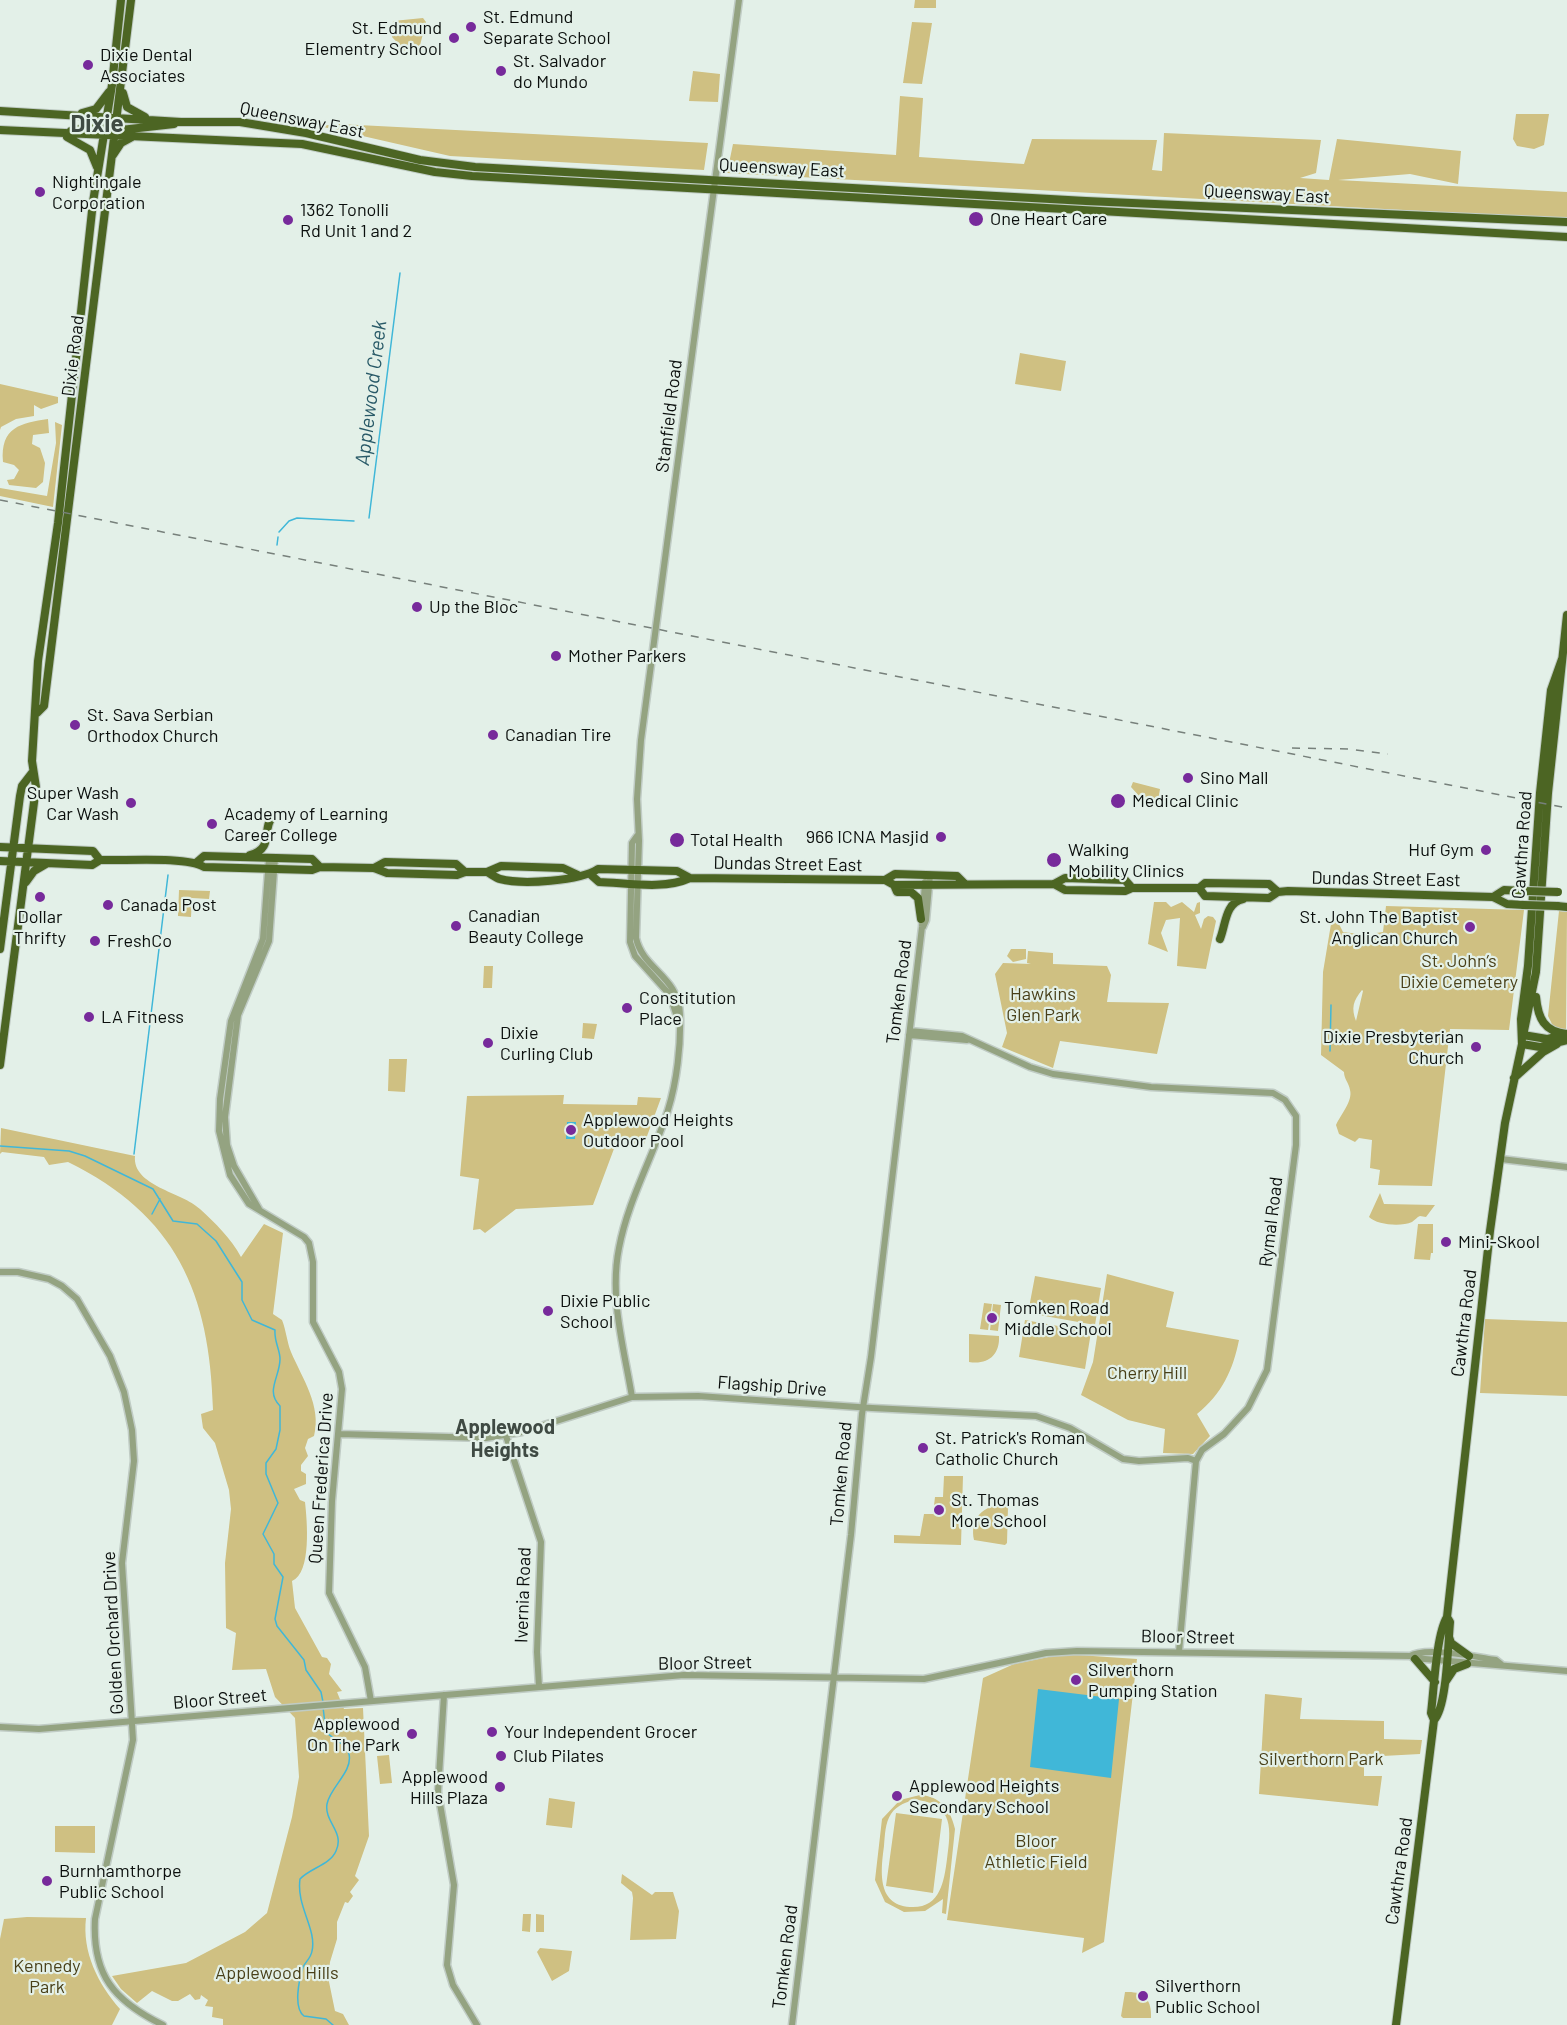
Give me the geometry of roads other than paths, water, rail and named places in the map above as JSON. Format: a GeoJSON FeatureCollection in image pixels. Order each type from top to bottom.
{"type":"FeatureCollection","features":[{"type":"Feature","properties":{"kind":"main road","name":"Dixie Road"},"geometry":{"type":"LineString","coordinates":[[0,1065],[36,787],[32,773],[38,661],[72,396],[96,182],[112,85],[122,0]]}},
{"type":"Feature","properties":{"kind":"main road","name":"Dixie Road"},"geometry":{"type":"LineString","coordinates":[[37,713],[44,706],[131,0]]}},
{"type":"Feature","properties":{"kind":"main road"},"geometry":{"type":"LineString","coordinates":[[69,114],[96,109],[104,101],[112,85]]}},
{"type":"Feature","properties":{"kind":"main road"},"geometry":{"type":"LineString","coordinates":[[122,85],[124,101],[131,111],[140,116],[164,121]]}},
{"type":"Feature","properties":{"kind":"main road"},"geometry":{"type":"LineString","coordinates":[[0,111],[69,114],[106,121]]}},
{"type":"Feature","properties":{"kind":"main road"},"geometry":{"type":"LineString","coordinates":[[54,134],[116,118]]}},
{"type":"Feature","properties":{"kind":"main road","name":"Queensway East"},"geometry":{"type":"LineString","coordinates":[[116,118],[181,122],[240,122],[263,125],[454,165],[714,184],[1567,237]]}},
{"type":"Feature","properties":{"kind":"main road"},"geometry":{"type":"LineString","coordinates":[[0,130],[104,135],[181,122]]}},
{"type":"Feature","properties":{"kind":"main road"},"geometry":{"type":"LineString","coordinates":[[260,142],[272,135],[263,125]]}},
{"type":"Feature","properties":{"kind":"main road","name":"Queensway East"},"geometry":{"type":"LineString","coordinates":[[115,133],[135,137],[323,147],[448,174],[1567,222]]}},
{"type":"Feature","properties":{"kind":"main road"},"geometry":{"type":"LineString","coordinates":[[54,134],[70,137],[90,150],[96,160],[96,182]]}},
{"type":"Feature","properties":{"kind":"main road"},"geometry":{"type":"LineString","coordinates":[[111,159],[121,143],[135,137]]}},
{"type":"Feature","properties":{"kind":"main road"},"geometry":{"type":"LineString","coordinates":[[72,396],[83,398]]}},
{"type":"Feature","properties":{"kind":"main road","name":"Cawthra Road"},"geometry":{"type":"LineString","coordinates":[[1434,1720],[1439,1715],[1444,1685],[1443,1623],[1447,1617],[1466,1428],[1501,1159],[1514,1078],[1535,984],[1548,793],[1567,615]]}},
{"type":"Feature","properties":{"kind":"main road","name":"Cawthra Road"},"geometry":{"type":"LineString","coordinates":[[1522,1040],[1521,1019],[1530,946],[1540,793],[1551,690],[1562,659]]}},
{"type":"Feature","properties":{"kind":"main road","name":"Dixie Road"},"geometry":{"type":"LineString","coordinates":[[0,949],[22,786],[32,773]]}},
{"type":"Feature","properties":{"kind":"main road"},"geometry":{"type":"LineString","coordinates":[[236,857],[254,854],[263,847],[267,839],[269,821],[273,816]]}},
{"type":"Feature","properties":{"kind":"main road"},"geometry":{"type":"LineString","coordinates":[[0,846],[15,830]]}},
{"type":"Feature","properties":{"kind":"main road"},"geometry":{"type":"LineString","coordinates":[[31,831],[37,842],[49,850]]}},
{"type":"Feature","properties":{"kind":"main road","name":"Dundas Street East"},"geometry":{"type":"LineString","coordinates":[[0,846],[93,852],[100,860]]}},
{"type":"Feature","properties":{"kind":"main road","name":"Dundas Street East"},"geometry":{"type":"LineString","coordinates":[[197,862],[204,856],[312,859],[320,867]]}},
{"type":"Feature","properties":{"kind":"main road","name":"Dundas Street East"},"geometry":{"type":"LineString","coordinates":[[0,861],[92,866],[100,860],[197,862],[204,867],[312,870],[320,867],[374,868],[385,862],[456,864],[465,872],[487,872],[501,866],[563,868],[578,875]]}},
{"type":"Feature","properties":{"kind":"main road"},"geometry":{"type":"LineString","coordinates":[[24,886],[34,871],[48,863]]}},
{"type":"Feature","properties":{"kind":"main road"},"geometry":{"type":"LineString","coordinates":[[0,865],[9,877]]}},
{"type":"Feature","properties":{"kind":"main road","name":"Dundas Street East"},"geometry":{"type":"LineString","coordinates":[[487,872],[500,879],[556,881],[590,874],[598,869],[677,871],[690,878]]}},
{"type":"Feature","properties":{"kind":"main road","name":"Dundas Street East"},"geometry":{"type":"LineString","coordinates":[[590,874],[599,882],[634,884],[677,884],[690,878],[885,880],[894,885],[958,887],[965,884],[1054,884],[1065,878],[1125,880],[1132,888],[1199,888],[1205,883],[1269,884],[1278,892]]}},
{"type":"Feature","properties":{"kind":"main road","name":"Dundas Street East"},"geometry":{"type":"LineString","coordinates":[[885,880],[895,874],[957,876],[965,884]]}},
{"type":"Feature","properties":{"kind":"main road"},"geometry":{"type":"LineString","coordinates":[[894,885],[897,892],[911,892],[917,896],[922,923]]}},
{"type":"Feature","properties":{"kind":"main road","name":"Dundas Street East"},"geometry":{"type":"LineString","coordinates":[[1199,888],[1205,896],[1269,898],[1278,892],[1493,897],[1507,904],[1567,907]]}},
{"type":"Feature","properties":{"kind":"main road","name":"Dundas Street East"},"geometry":{"type":"LineString","coordinates":[[1493,897],[1504,890],[1567,893]]}},
{"type":"Feature","properties":{"kind":"main road"},"geometry":{"type":"LineString","coordinates":[[1220,939],[1230,907],[1237,900],[1254,897]]}},
{"type":"Feature","properties":{"kind":"main road"},"geometry":{"type":"LineString","coordinates":[[1535,984],[1541,1020],[1550,1030],[1567,1034]]}},
{"type":"Feature","properties":{"kind":"main road"},"geometry":{"type":"LineString","coordinates":[[1522,1040],[1548,1039],[1567,1034]]}},
{"type":"Feature","properties":{"kind":"main road"},"geometry":{"type":"LineString","coordinates":[[1522,1040],[1540,1047],[1567,1041]]}},
{"type":"Feature","properties":{"kind":"main road"},"geometry":{"type":"LineString","coordinates":[[1514,1078],[1543,1052],[1557,1044]]}},
{"type":"Feature","properties":{"kind":"main road","name":"Cawthra Road"},"geometry":{"type":"LineString","coordinates":[[1396,2025],[1434,1720],[1431,1713],[1435,1682],[1449,1636],[1450,1622],[1447,1617]]}},
{"type":"Feature","properties":{"kind":"main road"},"geometry":{"type":"LineString","coordinates":[[1444,1685],[1454,1669],[1468,1660],[1451,1643],[1449,1636]]}},
{"type":"Feature","properties":{"kind":"main road"},"geometry":{"type":"LineString","coordinates":[[1412,1658],[1435,1682]]}},
{"type":"Feature","properties":{"kind":"street","name":"Stanfield Road"},"geometry":{"type":"LineString","coordinates":[[632,1397],[616,1311],[616,1269],[630,1207],[671,1098],[679,1023],[670,995],[632,949],[629,940],[641,740],[739,0]]}},
{"type":"Feature","properties":{"kind":"street","name":"Queen Frederica Drive"},"geometry":{"type":"LineString","coordinates":[[272,858],[269,941],[238,1015],[225,1117],[228,1145],[234,1166],[260,1209],[304,1237],[312,1252],[312,1317],[341,1380],[329,1593],[365,1667],[371,1701]]}},
{"type":"Feature","properties":{"kind":"street","name":"Tomken Road"},"geometry":{"type":"LineString","coordinates":[[792,2025],[834,1679],[863,1407],[928,875]]}},
{"type":"Feature","properties":{"kind":"street","name":"Rymal Road"},"geometry":{"type":"LineString","coordinates":[[909,1033],[967,1040],[1053,1074],[1151,1087],[1267,1091],[1280,1096],[1292,1108],[1297,1127],[1296,1145],[1267,1370],[1248,1408],[1224,1434],[1202,1450],[1196,1461]]}},
{"type":"Feature","properties":{"kind":"street"},"geometry":{"type":"LineString","coordinates":[[1501,1159],[1567,1167]]}},
{"type":"Feature","properties":{"kind":"street","name":"Golden Orchard Drive"},"geometry":{"type":"LineString","coordinates":[[1,1270],[49,1280],[73,1294],[102,1340],[124,1392],[134,1449],[122,1563],[132,1753],[95,1918],[95,1945],[104,1977],[116,1994],[130,2007],[163,2025]]}},
{"type":"Feature","properties":{"kind":"street","name":"Flagship Drive"},"geometry":{"type":"LineString","coordinates":[[339,1434],[486,1438],[506,1436],[632,1397],[698,1396],[1036,1416],[1070,1428],[1124,1459],[1139,1461],[1188,1458],[1196,1461]]}},
{"type":"Feature","properties":{"kind":"street","name":"Ivernia Road"},"geometry":{"type":"LineString","coordinates":[[506,1436],[541,1542],[537,1652],[539,1687]]}},
{"type":"Feature","properties":{"kind":"street"},"geometry":{"type":"LineString","coordinates":[[1179,1652],[1196,1461]]}},
{"type":"Feature","properties":{"kind":"street","name":"Bloor Street"},"geometry":{"type":"LineString","coordinates":[[0,1727],[39,1729],[692,1675],[924,1679],[1060,1651],[1442,1657],[1496,1660],[1501,1664],[1567,1671]]}},
{"type":"Feature","properties":{"kind":"street"},"geometry":{"type":"LineString","coordinates":[[444,1695],[438,1792],[454,1885],[447,1965],[453,1985],[477,2025]]}},
{"type":"Feature","properties":{"kind":"water","name":"Applewood Heights Outdoor Pool"},"geometry":{"type":"Polygon","coordinates":[[[567,1122],[576,1122],[575,1139],[566,1139],[567,1122]]]}},
{"type":"Feature","properties":{"kind":"water"},"geometry":{"type":"Polygon","coordinates":[[[1038,1689],[1119,1699],[1111,1778],[1030,1767],[1038,1689]]]}},
{"type":"Feature","properties":{"kind":"waterway","name":"Applewood Creek"},"geometry":{"type":"LineString","coordinates":[[369,518],[400,273]]}},
{"type":"Feature","properties":{"kind":"waterway","name":"Applewood Creek"},"geometry":{"type":"LineString","coordinates":[[279,532],[289,521],[297,518],[354,521]]}},
{"type":"Feature","properties":{"kind":"waterway","name":"Applewood Creek"},"geometry":{"type":"LineString","coordinates":[[277,545],[278,537]]}},
{"type":"Feature","properties":{"kind":"waterway"},"geometry":{"type":"LineString","coordinates":[[134,1154],[168,875]]}},
{"type":"Feature","properties":{"kind":"waterway"},"geometry":{"type":"LineString","coordinates":[[1330,1051],[1331,1005]]}},
{"type":"Feature","properties":{"kind":"waterway"},"geometry":{"type":"LineString","coordinates":[[0,1146],[69,1151],[85,1156],[153,1189],[173,1221],[197,1224],[216,1241],[242,1282],[242,1300],[252,1320],[275,1330],[280,1359],[273,1389],[280,1406],[280,1430],[276,1449],[266,1463],[266,1474],[278,1503],[263,1534],[274,1554],[274,1564],[283,1577],[275,1619],[277,1626],[304,1660],[306,1670],[321,1692],[323,1702]]}},
{"type":"Feature","properties":{"kind":"waterway"},"geometry":{"type":"LineString","coordinates":[[152,1214],[160,1199]]}},
{"type":"Feature","properties":{"kind":"waterway"},"geometry":{"type":"LineString","coordinates":[[323,1707],[326,1732],[345,1747],[349,1754],[349,1761],[345,1773],[327,1804],[328,1816],[338,1838],[336,1851],[329,1860],[300,1879],[301,1899],[313,1943],[310,1958],[301,1973],[298,2000],[304,2016],[326,2019],[333,2025]]}},
{"type":"Feature","properties":{"kind":"railway"},"geometry":{"type":"LineString","coordinates":[[0,500],[1567,808]]}},
{"type":"Feature","properties":{"kind":"railway"},"geometry":{"type":"LineString","coordinates":[[1292,748],[1349,749],[1388,754]]}},
{"type":"Feature","properties":{"kind":"place","name":"St. Edmund Separate School"},"geometry":{"type":"Point","coordinates":[471,27]}},
{"type":"Feature","properties":{"kind":"place","name":"St. Edmund Elementry School"},"geometry":{"type":"Point","coordinates":[454,38]}},
{"type":"Feature","properties":{"kind":"place","name":"Dixie Dental Associates"},"geometry":{"type":"Point","coordinates":[88,65]}},
{"type":"Feature","properties":{"kind":"place","name":"St. Salvador do Mundo"},"geometry":{"type":"Point","coordinates":[501,71]}},
{"type":"Feature","properties":{"kind":"place","name":"Nightingale Corporation"},"geometry":{"type":"Point","coordinates":[40,192]}},
{"type":"Feature","properties":{"kind":"place","name":"One Heart Care"},"geometry":{"type":"Point","coordinates":[976,219]}},
{"type":"Feature","properties":{"kind":"place","name":"1362 Tonolli Rd Unit 1 and 2"},"geometry":{"type":"Point","coordinates":[288,220]}},
{"type":"Feature","properties":{"kind":"place","name":"Up the Bloc"},"geometry":{"type":"Point","coordinates":[417,607]}},
{"type":"Feature","properties":{"kind":"place","name":"Mother Parkers"},"geometry":{"type":"Point","coordinates":[556,656]}},
{"type":"Feature","properties":{"kind":"place","name":"St. Sava Serbian Orthodox Church"},"geometry":{"type":"Point","coordinates":[75,725]}},
{"type":"Feature","properties":{"kind":"place","name":"Canadian Tire"},"geometry":{"type":"Point","coordinates":[493,735]}},
{"type":"Feature","properties":{"kind":"place","name":"Sino Mall"},"geometry":{"type":"Point","coordinates":[1188,778]}},
{"type":"Feature","properties":{"kind":"place","name":"Medical Clinic"},"geometry":{"type":"Point","coordinates":[1118,801]}},
{"type":"Feature","properties":{"kind":"place","name":"Super Wash Car Wash"},"geometry":{"type":"Point","coordinates":[131,803]}},
{"type":"Feature","properties":{"kind":"place","name":"Academy of Learning Career College"},"geometry":{"type":"Point","coordinates":[212,824]}},
{"type":"Feature","properties":{"kind":"place","name":"966 ICNA Masjid"},"geometry":{"type":"Point","coordinates":[941,837]}},
{"type":"Feature","properties":{"kind":"place","name":"Total Health"},"geometry":{"type":"Point","coordinates":[677,840]}},
{"type":"Feature","properties":{"kind":"place","name":"Huf Gym"},"geometry":{"type":"Point","coordinates":[1486,850]}},
{"type":"Feature","properties":{"kind":"place","name":"Walking Mobility Clinics"},"geometry":{"type":"Point","coordinates":[1054,860]}},
{"type":"Feature","properties":{"kind":"place","name":"Dollar Thrifty"},"geometry":{"type":"Point","coordinates":[40,897]}},
{"type":"Feature","properties":{"kind":"place","name":"Canada Post"},"geometry":{"type":"Point","coordinates":[108,905]}},
{"type":"Feature","properties":{"kind":"place","name":"Canadian Beauty College"},"geometry":{"type":"Point","coordinates":[456,926]}},
{"type":"Feature","properties":{"kind":"place","name":"St. John The Baptist Anglican Church"},"geometry":{"type":"Point","coordinates":[1470,927]}},
{"type":"Feature","properties":{"kind":"place","name":"FreshCo"},"geometry":{"type":"Point","coordinates":[95,941]}},
{"type":"Feature","properties":{"kind":"place","name":"Constitution Place"},"geometry":{"type":"Point","coordinates":[627,1008]}},
{"type":"Feature","properties":{"kind":"place","name":"LA Fitness"},"geometry":{"type":"Point","coordinates":[89,1017]}},
{"type":"Feature","properties":{"kind":"place","name":"Dixie Curling Club"},"geometry":{"type":"Point","coordinates":[488,1043]}},
{"type":"Feature","properties":{"kind":"place","name":"Dixie Presbyterian Church"},"geometry":{"type":"Point","coordinates":[1476,1047]}},
{"type":"Feature","properties":{"kind":"place","name":"Applewood Heights Outdoor Pool"},"geometry":{"type":"Point","coordinates":[571,1130]}},
{"type":"Feature","properties":{"kind":"place","name":"Mini-Skool"},"geometry":{"type":"Point","coordinates":[1446,1242]}},
{"type":"Feature","properties":{"kind":"place","name":"Dixie Public School"},"geometry":{"type":"Point","coordinates":[548,1311]}},
{"type":"Feature","properties":{"kind":"place","name":"Tomken Road Middle School"},"geometry":{"type":"Point","coordinates":[992,1318]}},
{"type":"Feature","properties":{"kind":"place","name":"St. Patrick's Roman Catholic Church"},"geometry":{"type":"Point","coordinates":[923,1448]}},
{"type":"Feature","properties":{"kind":"place","name":"St. Thomas More School"},"geometry":{"type":"Point","coordinates":[939,1510]}},
{"type":"Feature","properties":{"kind":"place","name":"Silverthorn Pumping Station"},"geometry":{"type":"Point","coordinates":[1076,1680]}},
{"type":"Feature","properties":{"kind":"place","name":"Your Independent Grocer"},"geometry":{"type":"Point","coordinates":[492,1732]}},
{"type":"Feature","properties":{"kind":"place","name":"Applewood On The Park"},"geometry":{"type":"Point","coordinates":[412,1734]}},
{"type":"Feature","properties":{"kind":"place","name":"Club Pilates"},"geometry":{"type":"Point","coordinates":[501,1756]}},
{"type":"Feature","properties":{"kind":"place","name":"Applewood Hills Plaza"},"geometry":{"type":"Point","coordinates":[500,1787]}},
{"type":"Feature","properties":{"kind":"place","name":"Applewood Heights Secondary School"},"geometry":{"type":"Point","coordinates":[897,1796]}},
{"type":"Feature","properties":{"kind":"place","name":"Burnhamthorpe Public School"},"geometry":{"type":"Point","coordinates":[47,1881]}},
{"type":"Feature","properties":{"kind":"place","name":"Silverthorn Public School"},"geometry":{"type":"Point","coordinates":[1143,1996]}},
{"type":"Feature","properties":{"kind":"district","name":"Dixie"},"geometry":{"type":"Point","coordinates":[97,124]}},
{"type":"Feature","properties":{"kind":"district","name":"Applewood Heights"},"geometry":{"type":"Point","coordinates":[505,1438]}},
{"type":"Feature","properties":{"kind":"park label","name":"St. John’s Dixie Cemetery"},"geometry":{"type":"Point","coordinates":[1459,971]}},
{"type":"Feature","properties":{"kind":"park label","name":"Hawkins Glen Park"},"geometry":{"type":"Point","coordinates":[1043,1004]}},
{"type":"Feature","properties":{"kind":"park label","name":"Cherry Hill"},"geometry":{"type":"Point","coordinates":[1147,1373]}},
{"type":"Feature","properties":{"kind":"park label","name":"Silverthorn Park"},"geometry":{"type":"Point","coordinates":[1321,1759]}},
{"type":"Feature","properties":{"kind":"park label","name":"Bloor Athletic Field"},"geometry":{"type":"Point","coordinates":[1036,1851]}},
{"type":"Feature","properties":{"kind":"park label","name":"Applewood Hills"},"geometry":{"type":"Point","coordinates":[277,1973]}},
{"type":"Feature","properties":{"kind":"park label","name":"Kennedy Park"},"geometry":{"type":"Point","coordinates":[47,1976]}}]}
